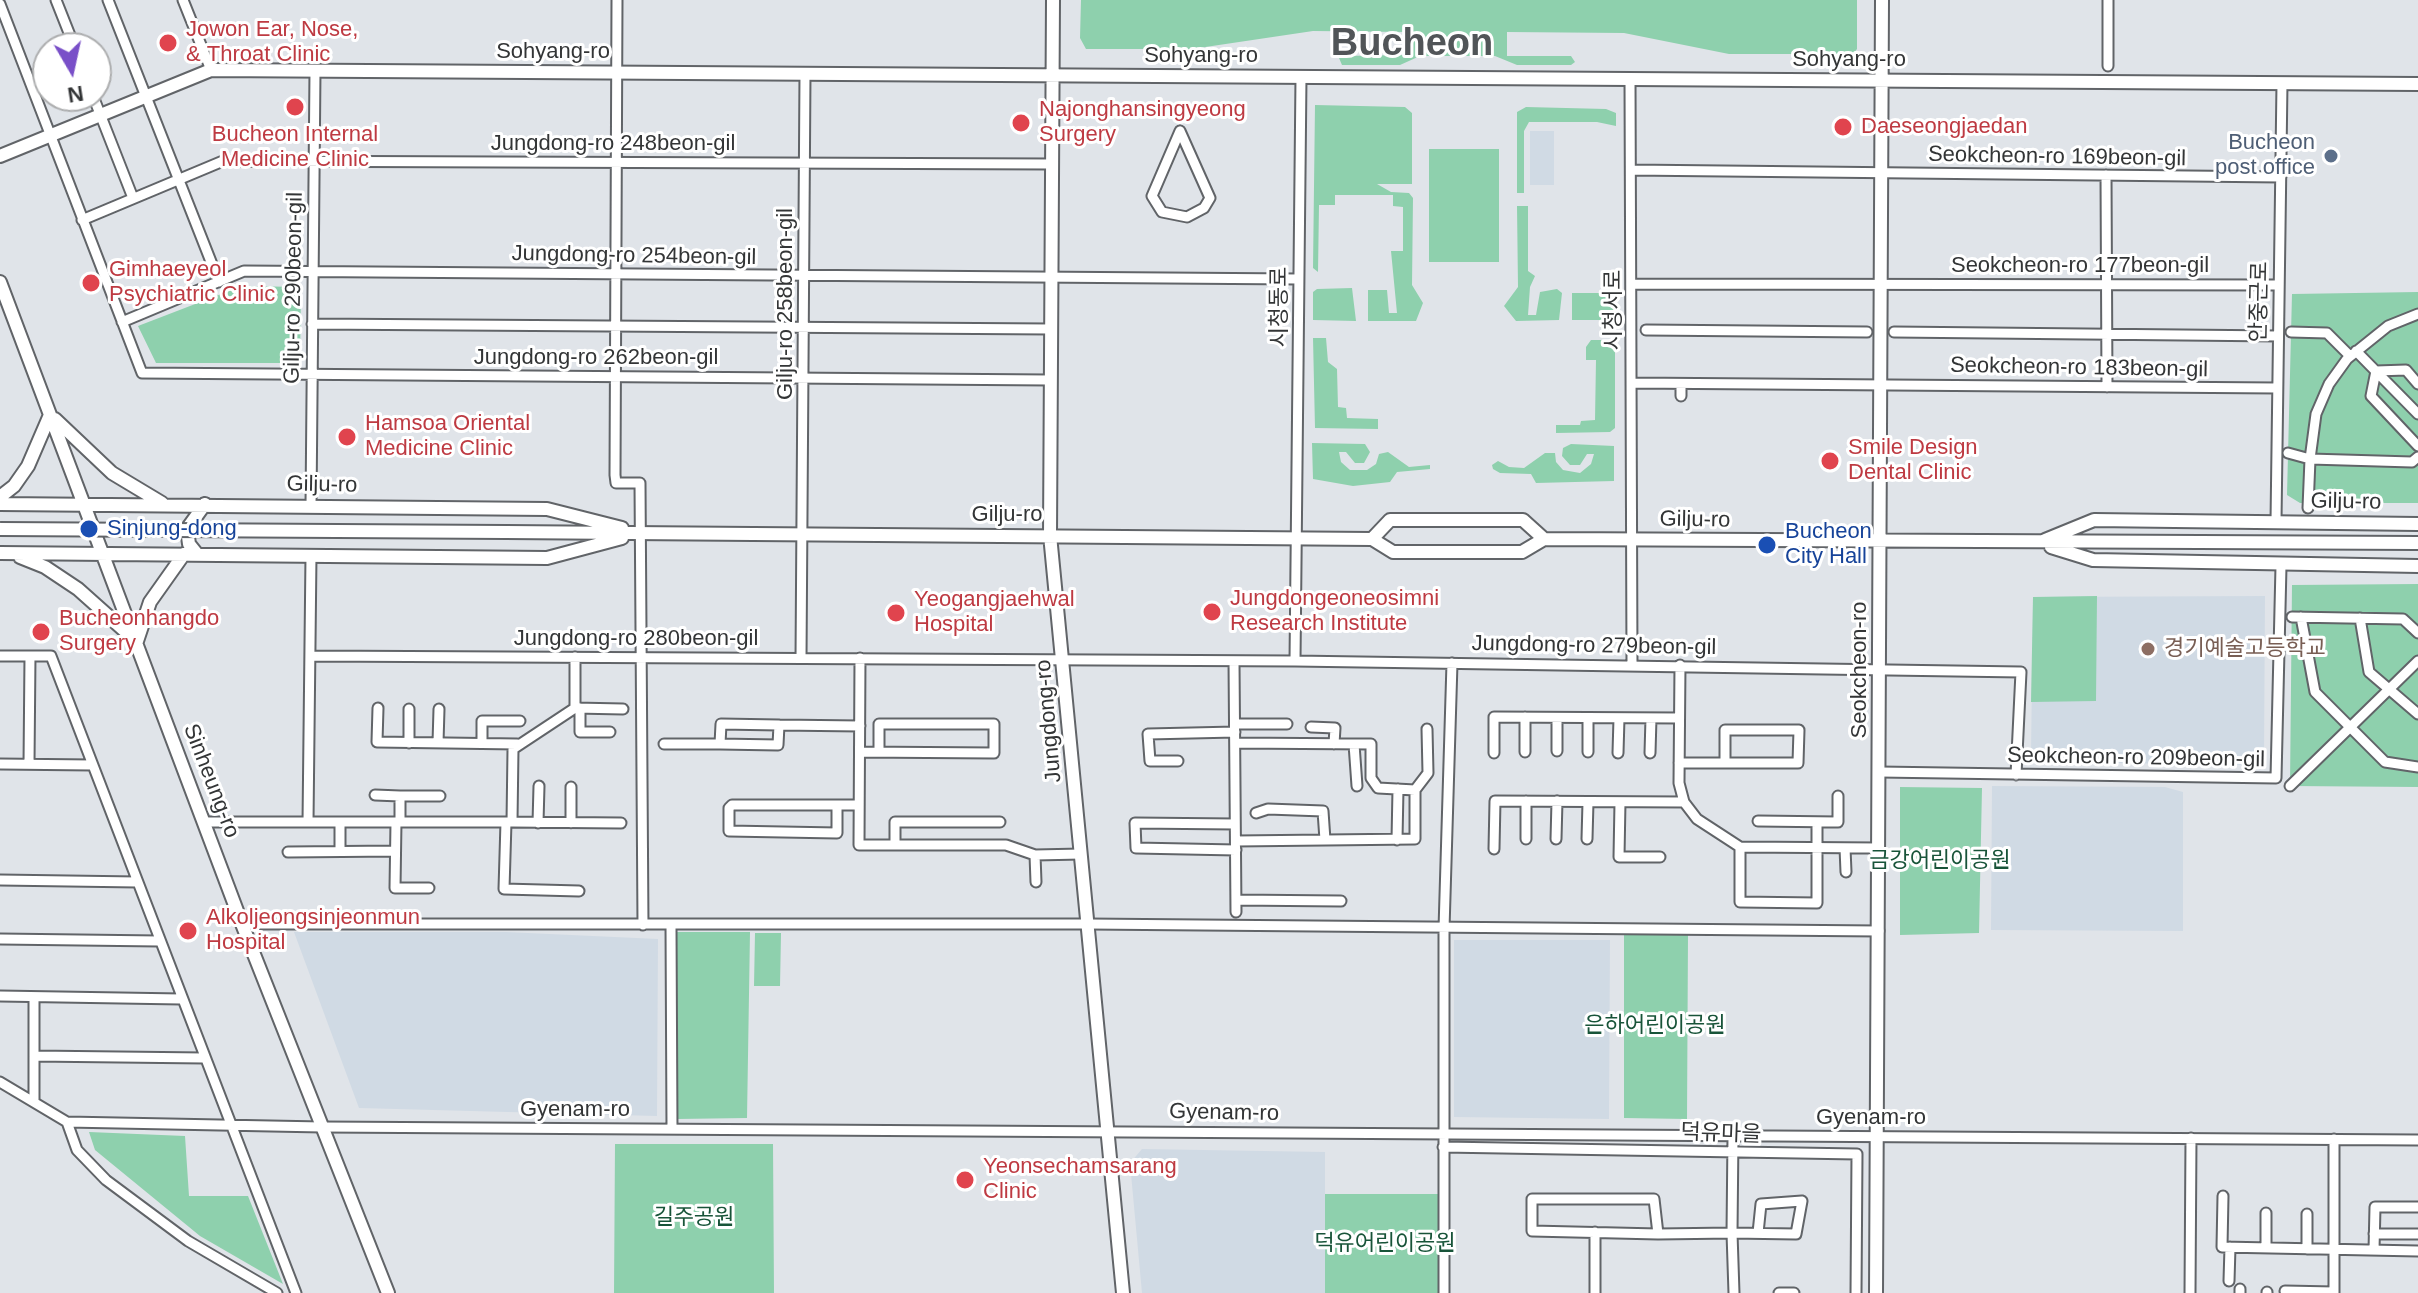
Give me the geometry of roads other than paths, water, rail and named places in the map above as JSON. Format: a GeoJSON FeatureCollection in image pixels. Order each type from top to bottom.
{"type":"FeatureCollection","features":[{"type":"Feature","properties":{"kind":"street"},"geometry":{"type":"LineString","coordinates":[[56,0],[69,32]]}},
{"type":"Feature","properties":{"kind":"street"},"geometry":{"type":"LineString","coordinates":[[108,0],[219,282]]}},
{"type":"Feature","properties":{"kind":"street"},"geometry":{"type":"LineString","coordinates":[[183,0],[211,70]]}},
{"type":"Feature","properties":{"kind":"street"},"geometry":{"type":"LineString","coordinates":[[617,0],[614,274],[616,483],[640,483],[643,925]]}},
{"type":"Feature","properties":{"kind":"street","name":"Jungdong-ro"},"geometry":{"type":"LineString","coordinates":[[1053,0],[1050,535],[1123,1293]]}},
{"type":"Feature","properties":{"kind":"street","name":"Seokcheon-ro"},"geometry":{"type":"LineString","coordinates":[[1876,1293],[1882,0]]}},
{"type":"Feature","properties":{"kind":"street"},"geometry":{"type":"LineString","coordinates":[[2108,0],[2108,66]]}},
{"type":"Feature","properties":{"kind":"street"},"geometry":{"type":"LineString","coordinates":[[0,4],[122,322]]}},
{"type":"Feature","properties":{"kind":"street","name":"Sohyang-ro"},"geometry":{"type":"LineString","coordinates":[[0,156],[211,70],[2418,84]]}},
{"type":"Feature","properties":{"kind":"street","name":"Gilju-ro 290beon-gil"},"geometry":{"type":"LineString","coordinates":[[311,505],[315,71]]}},
{"type":"Feature","properties":{"kind":"street","name":"Gilju-ro 258beon-gil"},"geometry":{"type":"LineString","coordinates":[[801,658],[805,74]]}},
{"type":"Feature","properties":{"kind":"street","name":"시청동로"},"geometry":{"type":"LineString","coordinates":[[1295,661],[1301,77]]}},
{"type":"Feature","properties":{"kind":"street","name":"시청서로"},"geometry":{"type":"LineString","coordinates":[[1630,79],[1632,664]]}},
{"type":"Feature","properties":{"kind":"street","name":"안중근로"},"geometry":{"type":"LineString","coordinates":[[2276,521],[2282,83]]}},
{"type":"Feature","properties":{"kind":"street"},"geometry":{"type":"LineString","coordinates":[[99,112],[133,198]]}},
{"type":"Feature","properties":{"kind":"street"},"geometry":{"type":"LineString","coordinates":[[1180,131],[1210,198],[1196,214],[1178,217],[1162,212],[1152,196],[1180,131]]}},
{"type":"Feature","properties":{"kind":"street","name":"Jungdong-ro 248beon-gil"},"geometry":{"type":"LineString","coordinates":[[82,220],[223,161],[1051,164]]}},
{"type":"Feature","properties":{"kind":"street","name":"Seokcheon-ro 169beon-gil"},"geometry":{"type":"LineString","coordinates":[[1631,170],[2281,177]]}},
{"type":"Feature","properties":{"kind":"street"},"geometry":{"type":"LineString","coordinates":[[2106,175],[2107,387]]}},
{"type":"Feature","properties":{"kind":"street","name":"Jungdong-ro 254beon-gil"},"geometry":{"type":"LineString","coordinates":[[122,322],[244,271],[1298,279]]}},
{"type":"Feature","properties":{"kind":"street","name":"Sinheung-ro"},"geometry":{"type":"LineString","coordinates":[[0,282],[242,924],[388,1293]]}},
{"type":"Feature","properties":{"kind":"street","name":"Seokcheon-ro 177beon-gil"},"geometry":{"type":"LineString","coordinates":[[1632,284],[2278,285]]}},
{"type":"Feature","properties":{"kind":"street"},"geometry":{"type":"LineString","coordinates":[[2308,508],[2310,440],[2322,398],[2353,354],[2388,326],[2418,314]]}},
{"type":"Feature","properties":{"kind":"street","name":"Jungdong-ro 262beon-gil"},"geometry":{"type":"LineString","coordinates":[[122,322],[142,373],[1049,380]]}},
{"type":"Feature","properties":{"kind":"street"},"geometry":{"type":"LineString","coordinates":[[312,324],[1050,329]]}},
{"type":"Feature","properties":{"kind":"street"},"geometry":{"type":"LineString","coordinates":[[1646,330],[1867,332]]}},
{"type":"Feature","properties":{"kind":"street"},"geometry":{"type":"LineString","coordinates":[[1894,332],[2278,336]]}},
{"type":"Feature","properties":{"kind":"street"},"geometry":{"type":"LineString","coordinates":[[2291,332],[2327,333],[2376,371],[2418,414]]}},
{"type":"Feature","properties":{"kind":"street"},"geometry":{"type":"LineString","coordinates":[[2376,371],[2406,370],[2418,384]]}},
{"type":"Feature","properties":{"kind":"street"},"geometry":{"type":"LineString","coordinates":[[2376,371],[2371,396],[2418,446]]}},
{"type":"Feature","properties":{"kind":"street","name":"Seokcheon-ro 183beon-gil"},"geometry":{"type":"LineString","coordinates":[[1632,383],[2277,388]]}},
{"type":"Feature","properties":{"kind":"street"},"geometry":{"type":"LineString","coordinates":[[1681,384],[1681,396]]}},
{"type":"Feature","properties":{"kind":"street"},"geometry":{"type":"LineString","coordinates":[[0,497],[14,486],[28,466],[50,415],[112,473],[162,503]]}},
{"type":"Feature","properties":{"kind":"street"},"geometry":{"type":"LineString","coordinates":[[2288,453],[2310,459],[2412,462],[2418,457]]}},
{"type":"Feature","properties":{"kind":"street","name":"Gilju-ro"},"geometry":{"type":"LineString","coordinates":[[0,504],[162,503],[547,509],[641,533]]}},
{"type":"Feature","properties":{"kind":"street"},"geometry":{"type":"LineString","coordinates":[[197,554],[189,544],[187,529],[205,504]]}},
{"type":"Feature","properties":{"kind":"street","name":"Gilju-ro"},"geometry":{"type":"LineString","coordinates":[[1372,539],[1390,520],[1523,520],[1544,539]]}},
{"type":"Feature","properties":{"kind":"street","name":"Gilju-ro"},"geometry":{"type":"LineString","coordinates":[[2037,543],[2094,520],[2418,524]]}},
{"type":"Feature","properties":{"kind":"street","name":"Gilju-ro"},"geometry":{"type":"LineString","coordinates":[[0,529],[1372,539],[1393,552],[1522,552],[1544,539],[2418,543]]}},
{"type":"Feature","properties":{"kind":"street","name":"Gilju-ro"},"geometry":{"type":"LineString","coordinates":[[4,553],[547,558],[641,533]]}},
{"type":"Feature","properties":{"kind":"street","name":"Gilju-ro"},"geometry":{"type":"LineString","coordinates":[[2037,543],[2093,560],[2281,566],[2418,566]]}},
{"type":"Feature","properties":{"kind":"street"},"geometry":{"type":"LineString","coordinates":[[4,553],[45,567],[78,589],[137,641],[150,602],[184,554]]}},
{"type":"Feature","properties":{"kind":"street"},"geometry":{"type":"LineString","coordinates":[[308,822],[311,555]]}},
{"type":"Feature","properties":{"kind":"street","name":"Seokcheon-ro 209beon-gil"},"geometry":{"type":"LineString","coordinates":[[1880,772],[2276,778],[2281,566]]}},
{"type":"Feature","properties":{"kind":"street"},"geometry":{"type":"LineString","coordinates":[[2418,633],[2403,619],[2296,617],[2315,692],[2385,762],[2418,767]]}},
{"type":"Feature","properties":{"kind":"street"},"geometry":{"type":"LineString","coordinates":[[2360,618],[2369,672],[2387,691],[2418,714]]}},
{"type":"Feature","properties":{"kind":"street"},"geometry":{"type":"LineString","coordinates":[[0,656],[51,656],[296,1293]]}},
{"type":"Feature","properties":{"kind":"street"},"geometry":{"type":"LineString","coordinates":[[29,764],[30,656]]}},
{"type":"Feature","properties":{"kind":"street","name":"Jungdong-ro 280beon-gil"},"geometry":{"type":"LineString","coordinates":[[310,656],[1063,659]]}},
{"type":"Feature","properties":{"kind":"street"},"geometry":{"type":"LineString","coordinates":[[575,657],[580,732],[610,732]]}},
{"type":"Feature","properties":{"kind":"street"},"geometry":{"type":"LineString","coordinates":[[860,658],[859,845],[1006,845],[1035,855],[1081,854]]}},
{"type":"Feature","properties":{"kind":"street","name":"Jungdong-ro 279beon-gil"},"geometry":{"type":"LineString","coordinates":[[1063,659],[1632,664],[2021,672],[2016,775]]}},
{"type":"Feature","properties":{"kind":"street"},"geometry":{"type":"LineString","coordinates":[[1234,661],[1236,912]]}},
{"type":"Feature","properties":{"kind":"street"},"geometry":{"type":"LineString","coordinates":[[2290,786],[2418,661]]}},
{"type":"Feature","properties":{"kind":"street"},"geometry":{"type":"LineString","coordinates":[[1444,1293],[1444,929],[1452,663]]}},
{"type":"Feature","properties":{"kind":"street"},"geometry":{"type":"LineString","coordinates":[[1680,665],[1679,763],[1684,802],[1697,819],[1740,847],[1879,848]]}},
{"type":"Feature","properties":{"kind":"street"},"geometry":{"type":"LineString","coordinates":[[378,708],[377,742],[517,744]]}},
{"type":"Feature","properties":{"kind":"street"},"geometry":{"type":"LineString","coordinates":[[579,891],[504,889],[513,749],[577,708],[623,709]]}},
{"type":"Feature","properties":{"kind":"street"},"geometry":{"type":"LineString","coordinates":[[409,709],[409,743]]}},
{"type":"Feature","properties":{"kind":"street"},"geometry":{"type":"LineString","coordinates":[[438,743],[439,709]]}},
{"type":"Feature","properties":{"kind":"street"},"geometry":{"type":"LineString","coordinates":[[1494,753],[1494,717],[1679,718]]}},
{"type":"Feature","properties":{"kind":"street"},"geometry":{"type":"LineString","coordinates":[[1525,717],[1525,752]]}},
{"type":"Feature","properties":{"kind":"street"},"geometry":{"type":"LineString","coordinates":[[1557,718],[1557,751]]}},
{"type":"Feature","properties":{"kind":"street"},"geometry":{"type":"LineString","coordinates":[[1588,718],[1588,752]]}},
{"type":"Feature","properties":{"kind":"street"},"geometry":{"type":"LineString","coordinates":[[1618,753],[1619,718]]}},
{"type":"Feature","properties":{"kind":"street"},"geometry":{"type":"LineString","coordinates":[[1650,753],[1651,718]]}},
{"type":"Feature","properties":{"kind":"street"},"geometry":{"type":"LineString","coordinates":[[482,743],[482,721],[520,721]]}},
{"type":"Feature","properties":{"kind":"street"},"geometry":{"type":"LineString","coordinates":[[720,744],[721,724],[860,726]]}},
{"type":"Feature","properties":{"kind":"street"},"geometry":{"type":"LineString","coordinates":[[860,752],[994,753],[994,724],[879,724],[879,752]]}},
{"type":"Feature","properties":{"kind":"street"},"geometry":{"type":"LineString","coordinates":[[1235,733],[1287,724]]}},
{"type":"Feature","properties":{"kind":"street"},"geometry":{"type":"LineString","coordinates":[[664,744],[778,745],[779,725]]}},
{"type":"Feature","properties":{"kind":"street"},"geometry":{"type":"LineString","coordinates":[[1311,727],[1335,728],[1334,744]]}},
{"type":"Feature","properties":{"kind":"street"},"geometry":{"type":"LineString","coordinates":[[1235,824],[1135,823],[1136,848],[1415,839],[1415,790],[1428,773],[1427,729]]}},
{"type":"Feature","properties":{"kind":"street"},"geometry":{"type":"LineString","coordinates":[[1679,763],[1725,763],[1798,763],[1799,730],[1725,730],[1725,763]]}},
{"type":"Feature","properties":{"kind":"street"},"geometry":{"type":"LineString","coordinates":[[1178,761],[1150,761],[1148,734],[1235,733],[1334,744],[1371,744],[1371,778],[1378,788],[1415,790]]}},
{"type":"Feature","properties":{"kind":"street"},"geometry":{"type":"LineString","coordinates":[[1354,744],[1354,781],[1357,786]]}},
{"type":"Feature","properties":{"kind":"street"},"geometry":{"type":"LineString","coordinates":[[0,764],[92,765]]}},
{"type":"Feature","properties":{"kind":"street"},"geometry":{"type":"LineString","coordinates":[[538,823],[539,786]]}},
{"type":"Feature","properties":{"kind":"street"},"geometry":{"type":"LineString","coordinates":[[571,787],[571,823]]}},
{"type":"Feature","properties":{"kind":"street"},"geometry":{"type":"LineString","coordinates":[[1397,840],[1398,789]]}},
{"type":"Feature","properties":{"kind":"street"},"geometry":{"type":"LineString","coordinates":[[375,795],[440,796]]}},
{"type":"Feature","properties":{"kind":"street"},"geometry":{"type":"LineString","coordinates":[[400,796],[395,888],[429,888]]}},
{"type":"Feature","properties":{"kind":"street"},"geometry":{"type":"LineString","coordinates":[[1758,821],[1838,822],[1838,796]]}},
{"type":"Feature","properties":{"kind":"street"},"geometry":{"type":"LineString","coordinates":[[1494,849],[1495,801],[1684,802]]}},
{"type":"Feature","properties":{"kind":"street"},"geometry":{"type":"LineString","coordinates":[[1526,801],[1526,839]]}},
{"type":"Feature","properties":{"kind":"street"},"geometry":{"type":"LineString","coordinates":[[1556,839],[1557,801]]}},
{"type":"Feature","properties":{"kind":"street"},"geometry":{"type":"LineString","coordinates":[[1587,839],[1588,802]]}},
{"type":"Feature","properties":{"kind":"street"},"geometry":{"type":"LineString","coordinates":[[1620,802],[1619,857],[1660,857]]}},
{"type":"Feature","properties":{"kind":"street"},"geometry":{"type":"LineString","coordinates":[[837,805],[837,833],[729,831],[729,808],[732,805],[837,805],[859,805]]}},
{"type":"Feature","properties":{"kind":"street"},"geometry":{"type":"LineString","coordinates":[[1256,813],[1261,809],[1323,811],[1325,840]]}},
{"type":"Feature","properties":{"kind":"street"},"geometry":{"type":"LineString","coordinates":[[205,822],[621,823]]}},
{"type":"Feature","properties":{"kind":"street"},"geometry":{"type":"LineString","coordinates":[[340,822],[340,851]]}},
{"type":"Feature","properties":{"kind":"street"},"geometry":{"type":"LineString","coordinates":[[895,845],[895,822],[1000,822]]}},
{"type":"Feature","properties":{"kind":"street"},"geometry":{"type":"LineString","coordinates":[[1740,847],[1740,902],[1817,903],[1817,822]]}},
{"type":"Feature","properties":{"kind":"street"},"geometry":{"type":"LineString","coordinates":[[1845,848],[1846,872]]}},
{"type":"Feature","properties":{"kind":"street"},"geometry":{"type":"LineString","coordinates":[[288,852],[395,851]]}},
{"type":"Feature","properties":{"kind":"street"},"geometry":{"type":"LineString","coordinates":[[1035,855],[1036,882]]}},
{"type":"Feature","properties":{"kind":"street"},"geometry":{"type":"LineString","coordinates":[[0,880],[137,882]]}},
{"type":"Feature","properties":{"kind":"street"},"geometry":{"type":"LineString","coordinates":[[1236,900],[1341,901]]}},
{"type":"Feature","properties":{"kind":"street"},"geometry":{"type":"LineString","coordinates":[[242,924],[1088,924],[1879,931]]}},
{"type":"Feature","properties":{"kind":"street"},"geometry":{"type":"LineString","coordinates":[[671,925],[672,1129]]}},
{"type":"Feature","properties":{"kind":"street"},"geometry":{"type":"LineString","coordinates":[[0,939],[159,941]]}},
{"type":"Feature","properties":{"kind":"street"},"geometry":{"type":"LineString","coordinates":[[0,996],[181,999]]}},
{"type":"Feature","properties":{"kind":"street"},"geometry":{"type":"LineString","coordinates":[[34,997],[34,1102]]}},
{"type":"Feature","properties":{"kind":"street"},"geometry":{"type":"LineString","coordinates":[[34,1056],[204,1058]]}},
{"type":"Feature","properties":{"kind":"street"},"geometry":{"type":"LineString","coordinates":[[0,1082],[67,1122],[77,1150],[106,1180],[188,1241],[277,1293]]}},
{"type":"Feature","properties":{"kind":"street","name":"Gyenam-ro"},"geometry":{"type":"LineString","coordinates":[[67,1122],[322,1127],[2418,1140]]}},
{"type":"Feature","properties":{"kind":"street"},"geometry":{"type":"LineString","coordinates":[[1733,1135],[1734,1293]]}},
{"type":"Feature","properties":{"kind":"street"},"geometry":{"type":"LineString","coordinates":[[2190,1293],[2191,1138]]}},
{"type":"Feature","properties":{"kind":"street"},"geometry":{"type":"LineString","coordinates":[[2285,1291],[2334,1293],[2334,1139]]}},
{"type":"Feature","properties":{"kind":"street","name":"덕유마을"},"geometry":{"type":"LineString","coordinates":[[1443,1147],[1857,1154],[1856,1293]]}},
{"type":"Feature","properties":{"kind":"street"},"geometry":{"type":"LineString","coordinates":[[2223,1196],[2222,1247],[2418,1251]]}},
{"type":"Feature","properties":{"kind":"street"},"geometry":{"type":"LineString","coordinates":[[1658,1234],[1654,1199],[1532,1199],[1532,1231],[1658,1234],[1796,1234],[1802,1201],[1761,1204],[1758,1233]]}},
{"type":"Feature","properties":{"kind":"street"},"geometry":{"type":"LineString","coordinates":[[2374,1250],[2375,1207],[2418,1207]]}},
{"type":"Feature","properties":{"kind":"street"},"geometry":{"type":"LineString","coordinates":[[2266,1213],[2266,1248]]}},
{"type":"Feature","properties":{"kind":"street"},"geometry":{"type":"LineString","coordinates":[[2307,1214],[2307,1249]]}},
{"type":"Feature","properties":{"kind":"street"},"geometry":{"type":"LineString","coordinates":[[1595,1232],[1595,1293]]}},
{"type":"Feature","properties":{"kind":"street"},"geometry":{"type":"LineString","coordinates":[[2374,1234],[2417,1234]]}},
{"type":"Feature","properties":{"kind":"street"},"geometry":{"type":"LineString","coordinates":[[2229,1281],[2230,1247]]}},
{"type":"Feature","properties":{"kind":"street"},"geometry":{"type":"LineString","coordinates":[[1779,1293],[1794,1293]]}},
{"type":"Feature","properties":{"kind":"place","name":"Jowon Ear, Nose, & Throat Clinic"},"geometry":{"type":"Point","coordinates":[168,43]}},
{"type":"Feature","properties":{"kind":"place","name":"Bucheon Internal Medicine Clinic"},"geometry":{"type":"Point","coordinates":[295,107]}},
{"type":"Feature","properties":{"kind":"place","name":"Najonghansingyeong Surgery"},"geometry":{"type":"Point","coordinates":[1021,123]}},
{"type":"Feature","properties":{"kind":"place","name":"Daeseongjaedan"},"geometry":{"type":"Point","coordinates":[1843,127]}},
{"type":"Feature","properties":{"kind":"place","name":"Bucheon post office"},"geometry":{"type":"Point","coordinates":[2331,156]}},
{"type":"Feature","properties":{"kind":"place","name":"Gimhaeyeol Psychiatric Clinic"},"geometry":{"type":"Point","coordinates":[91,283]}},
{"type":"Feature","properties":{"kind":"place","name":"Hamsoa Oriental Medicine Clinic"},"geometry":{"type":"Point","coordinates":[347,437]}},
{"type":"Feature","properties":{"kind":"place","name":"Smile Design Dental Clinic"},"geometry":{"type":"Point","coordinates":[1830,461]}},
{"type":"Feature","properties":{"kind":"place","name":"Sinjung-dong"},"geometry":{"type":"Point","coordinates":[89,529]}},
{"type":"Feature","properties":{"kind":"place","name":"Bucheon City Hall"},"geometry":{"type":"Point","coordinates":[1767,545]}},
{"type":"Feature","properties":{"kind":"place","name":"Jungdongeoneosimni Research Institute"},"geometry":{"type":"Point","coordinates":[1212,612]}},
{"type":"Feature","properties":{"kind":"place","name":"Yeogangjaehwal Hospital"},"geometry":{"type":"Point","coordinates":[896,613]}},
{"type":"Feature","properties":{"kind":"place","name":"Bucheonhangdo Surgery"},"geometry":{"type":"Point","coordinates":[41,632]}},
{"type":"Feature","properties":{"kind":"place","name":"경기예술고등학교"},"geometry":{"type":"Point","coordinates":[2148,649]}},
{"type":"Feature","properties":{"kind":"place","name":"Alkoljeongsinjeonmun Hospital"},"geometry":{"type":"Point","coordinates":[188,931]}},
{"type":"Feature","properties":{"kind":"place","name":"Yeonsechamsarang Clinic"},"geometry":{"type":"Point","coordinates":[965,1180]}},
{"type":"Feature","properties":{"kind":"district","name":"Bucheon"},"geometry":{"type":"Point","coordinates":[1412,45]}},
{"type":"Feature","properties":{"kind":"park label","name":"금강어린이공원"},"geometry":{"type":"Point","coordinates":[1940,861]}},
{"type":"Feature","properties":{"kind":"park label","name":"은하어린이공원"},"geometry":{"type":"Point","coordinates":[1655,1026]}},
{"type":"Feature","properties":{"kind":"park label","name":"길주공원"},"geometry":{"type":"Point","coordinates":[694,1218]}},
{"type":"Feature","properties":{"kind":"park label","name":"덕유어린이공원"},"geometry":{"type":"Point","coordinates":[1385,1244]}}]}
